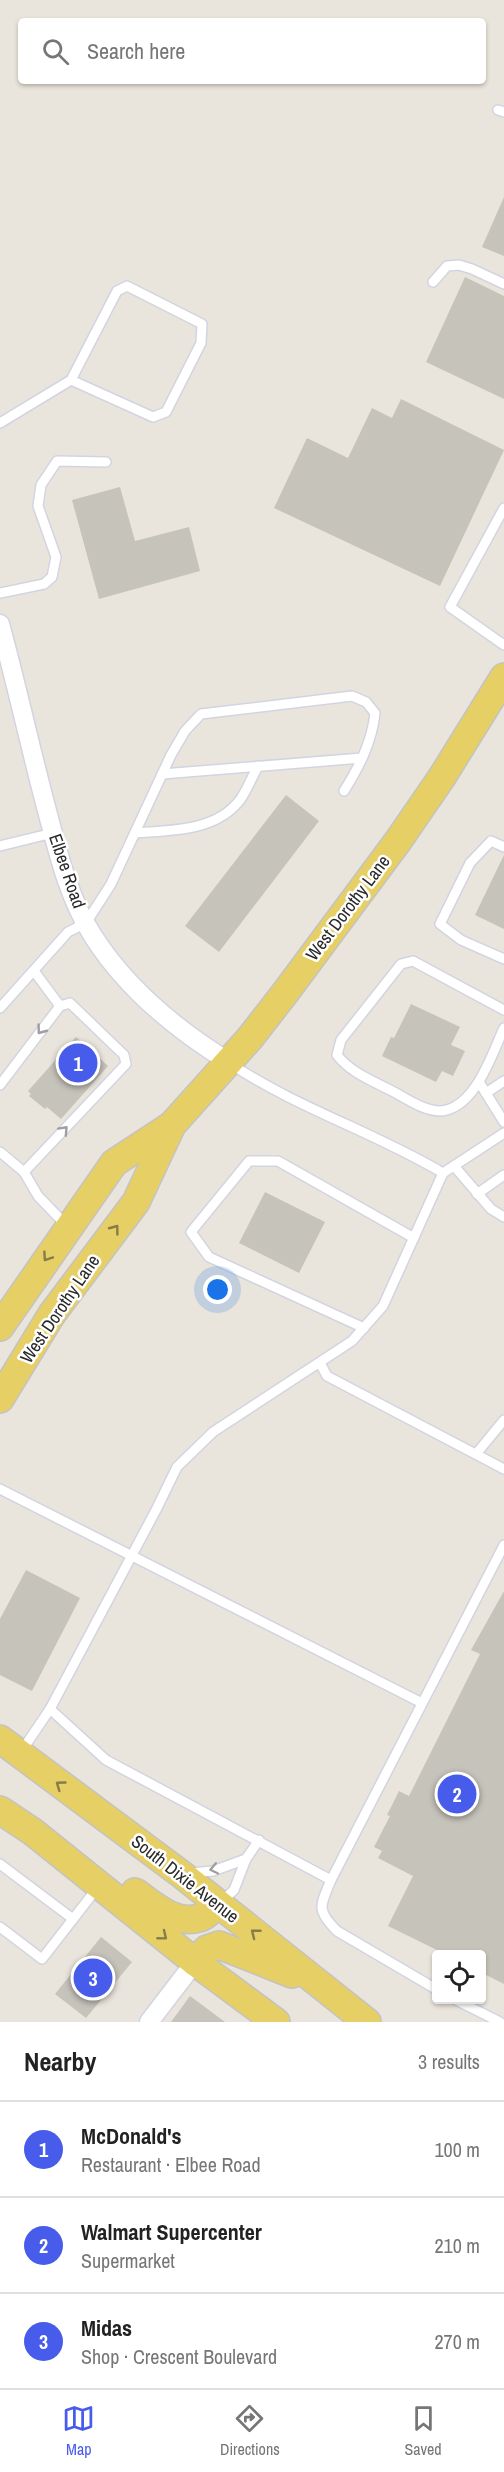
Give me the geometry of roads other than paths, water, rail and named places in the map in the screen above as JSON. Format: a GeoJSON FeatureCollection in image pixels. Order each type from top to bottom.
{"type":"FeatureCollection","features":[{"type":"Feature","properties":{"kind":"main road","name":"West Dorothy Lane"},"geometry":{"type":"LineString","coordinates":[[0,1328],[114,1163],[172,1125],[250,1038],[361,893],[442,777],[504,677]]}},
{"type":"Feature","properties":{"kind":"main road","name":"West Dorothy Lane"},"geometry":{"type":"LineString","coordinates":[[0,1399],[52,1314],[136,1202],[172,1125]]}},
{"type":"Feature","properties":{"kind":"main road","name":"South Dixie Avenue"},"geometry":{"type":"LineString","coordinates":[[10,1747],[181,1874],[367,2022]]}},
{"type":"Feature","properties":{"kind":"main road"},"geometry":{"type":"LineString","coordinates":[[0,1810],[33,1832],[195,1962],[276,2022]]}},
{"type":"Feature","properties":{"kind":"main road"},"geometry":{"type":"LineString","coordinates":[[33,1832],[115,1877],[169,1916],[186,1920],[201,1918],[218,1904]]}},
{"type":"Feature","properties":{"kind":"main road"},"geometry":{"type":"LineString","coordinates":[[195,1962],[207,1949],[219,1945],[321,1985]]}},
{"type":"Feature","properties":{"kind":"street","name":"Elbee Road"},"geometry":{"type":"LineString","coordinates":[[0,624],[63,870],[93,937],[127,979],[155,1007],[196,1042],[229,1062]]}},
{"type":"Feature","properties":{"kind":"street"},"geometry":{"type":"LineString","coordinates":[[149,2022],[195,1962]]}},
{"type":"Feature","properties":{"kind":"lane"},"geometry":{"type":"LineString","coordinates":[[434,282],[447,266],[459,266],[504,284]]}},
{"type":"Feature","properties":{"kind":"lane"},"geometry":{"type":"LineString","coordinates":[[0,423],[71,380],[117,291],[127,286],[202,324],[201,343],[166,412],[153,417],[71,380]]}},
{"type":"Feature","properties":{"kind":"lane"},"geometry":{"type":"LineString","coordinates":[[0,593],[45,584],[52,578],[56,557],[38,506],[41,485],[57,461],[106,462]]}},
{"type":"Feature","properties":{"kind":"lane"},"geometry":{"type":"LineString","coordinates":[[504,508],[499,527],[450,607],[504,645]]}},
{"type":"Feature","properties":{"kind":"lane"},"geometry":{"type":"LineString","coordinates":[[0,1008],[68,932],[86,923],[111,884],[162,774],[185,731],[201,714],[352,696],[366,702],[375,713],[373,730],[362,758],[344,791]]}},
{"type":"Feature","properties":{"kind":"lane"},"geometry":{"type":"LineString","coordinates":[[162,774],[362,758]]}},
{"type":"Feature","properties":{"kind":"lane"},"geometry":{"type":"LineString","coordinates":[[135,833],[191,829],[217,819],[239,800],[258,766]]}},
{"type":"Feature","properties":{"kind":"lane"},"geometry":{"type":"LineString","coordinates":[[0,846],[53,833]]}},
{"type":"Feature","properties":{"kind":"lane"},"geometry":{"type":"LineString","coordinates":[[504,847],[491,841],[470,863],[440,924],[461,940],[504,960]]}},
{"type":"Feature","properties":{"kind":"lane"},"geometry":{"type":"LineString","coordinates":[[504,1010],[413,961],[401,964],[341,1040],[337,1055],[346,1067],[423,1107],[440,1111],[460,1104],[479,1082],[504,1028]]}},
{"type":"Feature","properties":{"kind":"lane"},"geometry":{"type":"LineString","coordinates":[[34,971],[60,1006]]}},
{"type":"Feature","properties":{"kind":"lane"},"geometry":{"type":"LineString","coordinates":[[0,1085],[60,1006],[70,1003],[124,1055],[126,1064],[24,1172]]}},
{"type":"Feature","properties":{"kind":"lane"},"geometry":{"type":"LineString","coordinates":[[229,1062],[270,1089],[415,1157],[443,1173]]}},
{"type":"Feature","properties":{"kind":"lane"},"geometry":{"type":"LineString","coordinates":[[486,1093],[504,1081]]}},
{"type":"Feature","properties":{"kind":"lane"},"geometry":{"type":"LineString","coordinates":[[479,1082],[504,1122]]}},
{"type":"Feature","properties":{"kind":"lane"},"geometry":{"type":"LineString","coordinates":[[10,1747],[50,1709],[177,1467],[213,1432],[352,1341],[383,1306],[443,1173],[504,1133]]}},
{"type":"Feature","properties":{"kind":"lane"},"geometry":{"type":"LineString","coordinates":[[0,1152],[24,1172],[38,1196],[68,1227]]}},
{"type":"Feature","properties":{"kind":"lane"},"geometry":{"type":"LineString","coordinates":[[364,1328],[209,1257],[190,1233],[249,1161],[278,1161],[414,1238]]}},
{"type":"Feature","properties":{"kind":"lane"},"geometry":{"type":"LineString","coordinates":[[454,1166],[491,1209],[504,1217]]}},
{"type":"Feature","properties":{"kind":"lane"},"geometry":{"type":"LineString","coordinates":[[477,1194],[504,1175]]}},
{"type":"Feature","properties":{"kind":"lane"},"geometry":{"type":"LineString","coordinates":[[320,1363],[327,1376],[504,1469]]}},
{"type":"Feature","properties":{"kind":"lane"},"geometry":{"type":"LineString","coordinates":[[476,1454],[504,1420]]}},
{"type":"Feature","properties":{"kind":"lane"},"geometry":{"type":"LineString","coordinates":[[0,1489],[131,1558],[422,1703]]}},
{"type":"Feature","properties":{"kind":"lane"},"geometry":{"type":"LineString","coordinates":[[432,1987],[337,1931],[324,1918],[320,1906],[331,1880],[504,1545]]}},
{"type":"Feature","properties":{"kind":"lane"},"geometry":{"type":"LineString","coordinates":[[50,1709],[106,1760],[331,1880]]}},
{"type":"Feature","properties":{"kind":"lane"},"geometry":{"type":"LineString","coordinates":[[218,1904],[234,1890],[246,1859],[259,1840]]}},
{"type":"Feature","properties":{"kind":"lane"},"geometry":{"type":"LineString","coordinates":[[181,1874],[213,1871],[246,1859]]}},
{"type":"Feature","properties":{"kind":"lane"},"geometry":{"type":"LineString","coordinates":[[0,1864],[73,1919]]}},
{"type":"Feature","properties":{"kind":"lane"},"geometry":{"type":"LineString","coordinates":[[0,1927],[42,1959],[100,1885]]}},
{"type":"Feature","properties":{"kind":"lane"},"geometry":{"type":"LineString","coordinates":[[464,2004],[500,2022]]}},
{"type":"Feature","properties":{"kind":"place","name":"McDonald's"},"geometry":{"type":"Point","coordinates":[78,1063]}},
{"type":"Feature","properties":{"kind":"place","name":"Walmart Supercenter"},"geometry":{"type":"Point","coordinates":[457,1794]}},
{"type":"Feature","properties":{"kind":"place","name":"Midas"},"geometry":{"type":"Point","coordinates":[93,1978]}}]}
